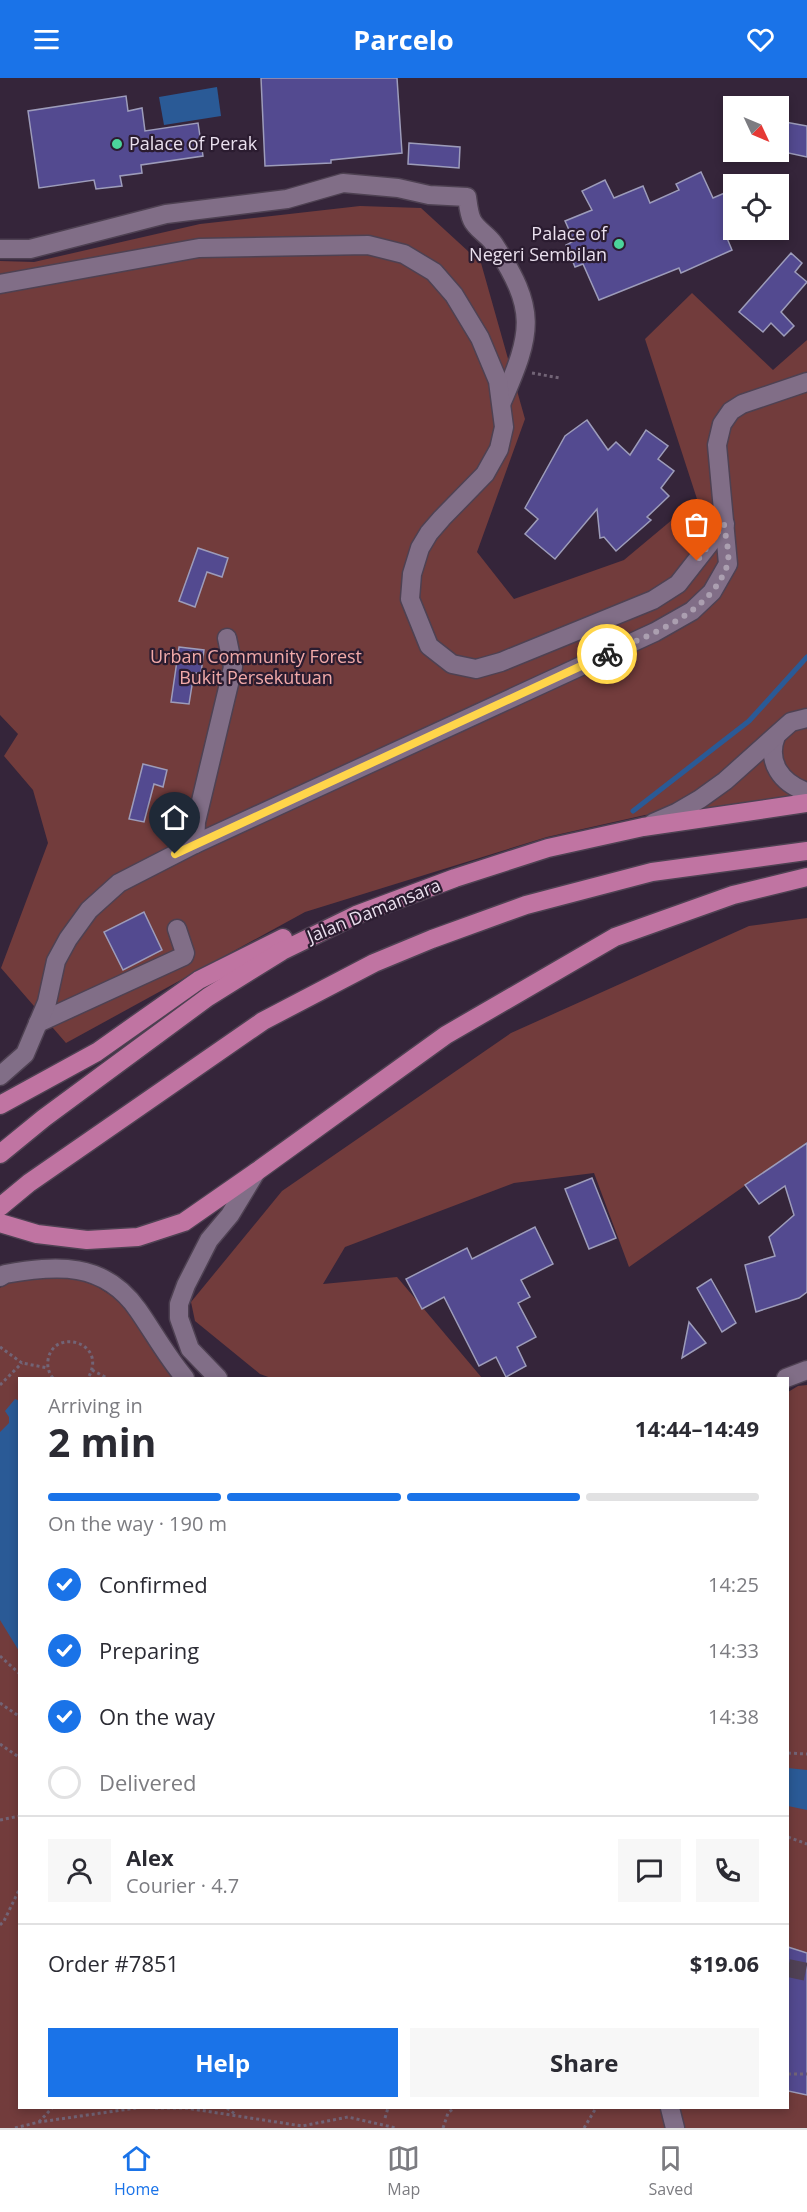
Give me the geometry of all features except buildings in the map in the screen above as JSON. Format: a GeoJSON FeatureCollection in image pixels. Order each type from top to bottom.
{"type":"FeatureCollection","features":[{"type":"Feature","properties":{"kind":"main road","name":"Jalan Damansara"},"geometry":{"type":"LineString","coordinates":[[0,1154],[44,1118],[208,997],[282,951],[356,915],[455,878],[548,848],[644,827],[807,803]]}},
{"type":"Feature","properties":{"kind":"main road"},"geometry":{"type":"LineString","coordinates":[[0,1207],[29,1183],[263,1021],[375,963],[526,904],[652,872],[807,851]]}},
{"type":"Feature","properties":{"kind":"main road"},"geometry":{"type":"LineString","coordinates":[[0,1223],[37,1234],[87,1240],[138,1237],[184,1222],[256,1173],[446,1035],[615,937],[733,895],[803,879]]}},
{"type":"Feature","properties":{"kind":"main road"},"geometry":{"type":"LineString","coordinates":[[0,1105],[97,1052],[199,980],[299,930],[356,915]]}},
{"type":"Feature","properties":{"kind":"street"},"geometry":{"type":"LineString","coordinates":[[0,249],[30,249],[166,214],[287,199],[343,183],[467,198],[472,220],[490,238],[507,264],[523,297],[527,328],[525,345],[502,402]]}},
{"type":"Feature","properties":{"kind":"street"},"geometry":{"type":"LineString","coordinates":[[0,284],[199,248],[368,245],[404,254],[434,272],[454,295],[480,338],[498,381],[504,427],[499,449],[485,474],[429,533],[420,549],[411,574],[410,599],[429,646],[452,663],[476,669],[501,662],[653,600],[678,584],[724,524]]}},
{"type":"Feature","properties":{"kind":"street"},"geometry":{"type":"LineString","coordinates":[[0,1076],[25,1054],[47,1002],[56,962],[68,939],[88,910],[119,883],[195,844],[655,632],[692,611],[712,592],[728,564],[717,445],[722,424],[731,411],[742,404],[807,382]]}},
{"type":"Feature","properties":{"kind":"street"},"geometry":{"type":"LineString","coordinates":[[195,844],[196,822],[233,667],[227,638]]}},
{"type":"Feature","properties":{"kind":"street"},"geometry":{"type":"LineString","coordinates":[[644,827],[700,799],[725,781],[791,722],[807,718]]}},
{"type":"Feature","properties":{"kind":"street"},"geometry":{"type":"LineString","coordinates":[[776,736],[772,754],[774,767],[791,784],[807,792]]}},
{"type":"Feature","properties":{"kind":"street"},"geometry":{"type":"LineString","coordinates":[[38,1023],[184,956],[177,929]]}},
{"type":"Feature","properties":{"kind":"street"},"geometry":{"type":"LineString","coordinates":[[217,1377],[190,1349],[179,1318],[179,1304],[209,1240],[230,1215],[256,1173]]}},
{"type":"Feature","properties":{"kind":"street"},"geometry":{"type":"LineString","coordinates":[[0,1277],[38,1268],[63,1267],[88,1271],[115,1286],[137,1308],[171,1361],[185,1377]]}},
{"type":"Feature","properties":{"kind":"street"},"geometry":{"type":"LineString","coordinates":[[789,1377],[807,1370]]}},
{"type":"Feature","properties":{"kind":"street"},"geometry":{"type":"LineString","coordinates":[[670,2109],[675,2128]]}},
{"type":"Feature","properties":{"kind":"path"},"geometry":{"type":"LineString","coordinates":[[516,370],[560,378]]}},
{"type":"Feature","properties":{"kind":"path"},"geometry":{"type":"LineString","coordinates":[[52,1377],[48,1368],[49,1356],[55,1347],[66,1342],[77,1342],[87,1348],[93,1358],[88,1377]]}},
{"type":"Feature","properties":{"kind":"path"},"geometry":{"type":"LineString","coordinates":[[0,1347],[22,1363],[48,1368]]}},
{"type":"Feature","properties":{"kind":"path"},"geometry":{"type":"LineString","coordinates":[[0,1385],[22,1363]]}},
{"type":"Feature","properties":{"kind":"path"},"geometry":{"type":"LineString","coordinates":[[92,1370],[105,1377]]}},
{"type":"Feature","properties":{"kind":"path"},"geometry":{"type":"LineString","coordinates":[[0,1656],[18,1672]]}},
{"type":"Feature","properties":{"kind":"path"},"geometry":{"type":"LineString","coordinates":[[0,1703],[18,1716]]}},
{"type":"Feature","properties":{"kind":"path"},"geometry":{"type":"LineString","coordinates":[[0,1744],[18,1757]]}},
{"type":"Feature","properties":{"kind":"path"},"geometry":{"type":"LineString","coordinates":[[789,1753],[807,1754]]}},
{"type":"Feature","properties":{"kind":"path"},"geometry":{"type":"LineString","coordinates":[[0,1820],[18,1816]]}},
{"type":"Feature","properties":{"kind":"path"},"geometry":{"type":"LineString","coordinates":[[789,1837],[801,1840],[807,1845]]}},
{"type":"Feature","properties":{"kind":"path"},"geometry":{"type":"LineString","coordinates":[[0,1925],[18,1892]]}},
{"type":"Feature","properties":{"kind":"path"},"geometry":{"type":"LineString","coordinates":[[789,2074],[807,2074]]}},
{"type":"Feature","properties":{"kind":"path"},"geometry":{"type":"LineString","coordinates":[[39,2122],[51,2109]]}},
{"type":"Feature","properties":{"kind":"path"},"geometry":{"type":"LineString","coordinates":[[15,2128],[39,2122],[129,2109]]}},
{"type":"Feature","properties":{"kind":"path"},"geometry":{"type":"LineString","coordinates":[[192,2109],[302,2126],[348,2117],[396,2128]]}},
{"type":"Feature","properties":{"kind":"path"},"geometry":{"type":"LineString","coordinates":[[228,2109],[237,2116]]}},
{"type":"Feature","properties":{"kind":"path"},"geometry":{"type":"LineString","coordinates":[[385,2118],[388,2109]]}},
{"type":"Feature","properties":{"kind":"path"},"geometry":{"type":"LineString","coordinates":[[443,2128],[448,2113],[453,2109]]}},
{"type":"Feature","properties":{"kind":"path"},"geometry":{"type":"LineString","coordinates":[[584,2128],[595,2109]]}},
{"type":"Feature","properties":{"kind":"green space","name":"Urban Community Forest Bukit Persekutuan"},"geometry":{"type":"Polygon","coordinates":[[[360,206],[421,208],[481,263],[525,419],[477,552],[514,599],[624,560],[697,499],[645,339],[692,293],[773,370],[807,340],[807,796],[645,815],[547,837],[305,912],[66,1043],[1,968],[48,843],[33,790],[4,756],[18,734],[0,715],[0,261],[34,262],[200,224],[360,206]]]}},
{"type":"Feature","properties":{"kind":"green space"},"geometry":{"type":"Polygon","coordinates":[[[807,918],[807,1142],[629,1267],[594,1173],[514,1183],[345,1247],[323,1284],[397,1277],[481,1377],[268,1377],[260,1374],[195,1321],[191,1302],[282,1191],[511,1033],[749,926],[807,918]]]}},
{"type":"Feature","properties":{"kind":"green space"},"geometry":{"type":"Polygon","coordinates":[[[60,1273],[96,1286],[123,1303],[178,1377],[18,1377],[18,2109],[789,2109],[789,1391],[798,1386],[807,1385],[807,2128],[0,2128],[0,1288],[4,1284],[60,1273]]]}},
{"type":"Feature","properties":{"kind":"water"},"geometry":{"type":"Polygon","coordinates":[[[217,87],[221,116],[164,125],[159,97],[217,87]]]}},
{"type":"Feature","properties":{"kind":"water"},"geometry":{"type":"Polygon","coordinates":[[[15,1399],[18,1400],[18,1649],[0,1620],[0,1432],[9,1423],[9,1417],[5,1411],[15,1399]]]}},
{"type":"Feature","properties":{"kind":"water"},"geometry":{"type":"Polygon","coordinates":[[[789,1768],[807,1770],[807,1810],[789,1806],[789,1768]]]}},
{"type":"Feature","properties":{"kind":"waterway"},"geometry":{"type":"LineString","coordinates":[[633,811],[749,721],[807,657]]}},
{"type":"Feature","properties":{"kind":"tunnel"},"geometry":{"type":"LineString","coordinates":[[789,1968],[807,1972]]}},
{"type":"Feature","properties":{"kind":"way so far"},"geometry":{"type":"LineString","coordinates":[[607,654],[655,632],[692,611],[712,592],[728,564],[724,524],[697,561]]}},
{"type":"Feature","properties":{"kind":"place","name":"Palace of Perak"},"geometry":{"type":"Point","coordinates":[117,144]}},
{"type":"Feature","properties":{"kind":"place","name":"Palace of Negeri Sembilan"},"geometry":{"type":"Point","coordinates":[619,244]}},
{"type":"Feature","properties":{"kind":"route"},"geometry":{"type":"LineString","coordinates":[[175,854],[607,654]]}}]}
